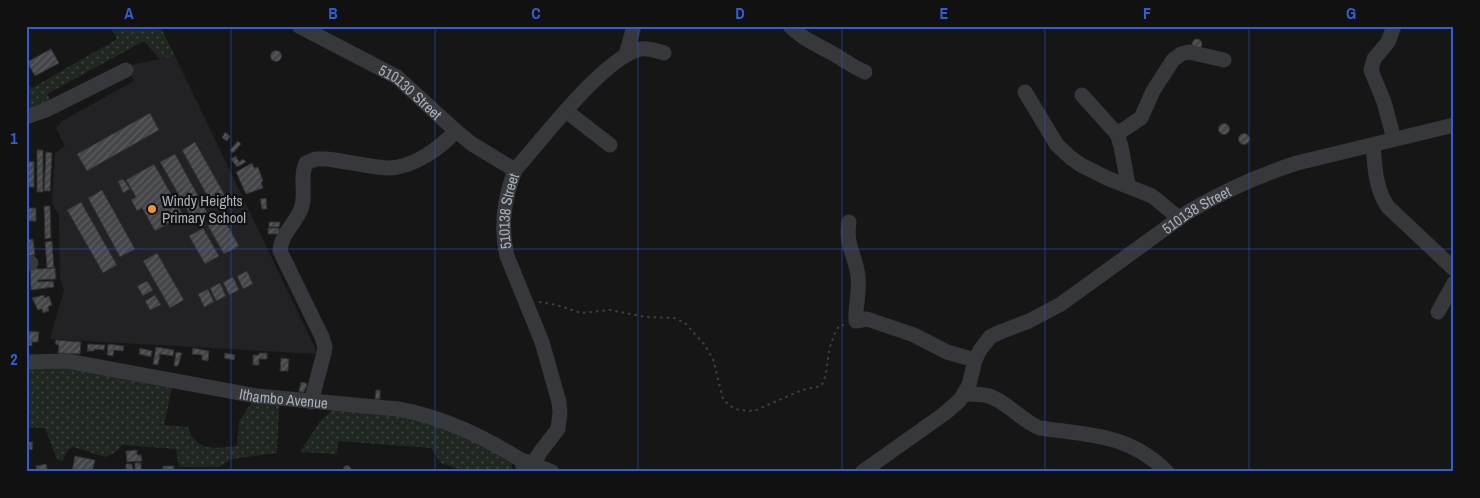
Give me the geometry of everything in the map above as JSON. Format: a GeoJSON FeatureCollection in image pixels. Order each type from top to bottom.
{"type":"FeatureCollection","features":[{"type":"Feature","properties":{"kind":"street","name":"510130 Street"},"geometry":{"type":"LineString","coordinates":[[299,26],[397,77],[472,144],[515,170]]}},
{"type":"Feature","properties":{"kind":"street"},"geometry":{"type":"LineString","coordinates":[[626,55],[634,26]]}},
{"type":"Feature","properties":{"kind":"street"},"geometry":{"type":"LineString","coordinates":[[790,26],[813,45],[832,53],[851,66],[865,72]]}},
{"type":"Feature","properties":{"kind":"street"},"geometry":{"type":"LineString","coordinates":[[1394,26],[1388,42],[1374,59],[1371,70],[1384,102],[1394,139]]}},
{"type":"Feature","properties":{"kind":"street","name":"510138 Street"},"geometry":{"type":"LineString","coordinates":[[526,465],[541,451],[558,429],[560,413],[556,388],[542,342],[507,256],[503,233],[504,207],[508,187],[515,170],[599,75],[626,55],[642,49],[664,52]]}},
{"type":"Feature","properties":{"kind":"street"},"geometry":{"type":"LineString","coordinates":[[1117,134],[1141,118],[1154,91],[1173,60],[1181,54],[1189,52],[1224,60]]}},
{"type":"Feature","properties":{"kind":"street"},"geometry":{"type":"LineString","coordinates":[[26,117],[46,110],[126,70]]}},
{"type":"Feature","properties":{"kind":"street"},"geometry":{"type":"LineString","coordinates":[[1025,92],[1062,151],[1081,166],[1152,196],[1178,218]]}},
{"type":"Feature","properties":{"kind":"street"},"geometry":{"type":"LineString","coordinates":[[1082,95],[1117,134],[1128,185]]}},
{"type":"Feature","properties":{"kind":"street"},"geometry":{"type":"LineString","coordinates":[[566,111],[610,145]]}},
{"type":"Feature","properties":{"kind":"street","name":"510138 Street"},"geometry":{"type":"LineString","coordinates":[[862,472],[944,414],[965,394],[975,360],[982,346],[990,338],[1029,321],[1061,304],[1178,218],[1205,202],[1276,169],[1454,125]]}},
{"type":"Feature","properties":{"kind":"street"},"geometry":{"type":"LineString","coordinates":[[311,402],[325,347],[322,337],[280,251],[282,240],[301,208],[302,174],[306,163],[316,159],[326,159],[390,168],[417,160],[447,141],[456,131]]}},
{"type":"Feature","properties":{"kind":"street"},"geometry":{"type":"LineString","coordinates":[[1373,145],[1377,186],[1382,198],[1388,207],[1454,269]]}},
{"type":"Feature","properties":{"kind":"street"},"geometry":{"type":"LineString","coordinates":[[849,222],[847,241],[855,260],[858,281],[856,321],[870,320],[914,335],[947,352],[975,360]]}},
{"type":"Feature","properties":{"kind":"street"},"geometry":{"type":"LineString","coordinates":[[1438,312],[1454,283]]}},
{"type":"Feature","properties":{"kind":"street","name":"Ithambo Avenue"},"geometry":{"type":"LineString","coordinates":[[26,362],[67,361],[257,396],[390,408],[419,413],[474,434],[526,465],[552,472]]}},
{"type":"Feature","properties":{"kind":"street"},"geometry":{"type":"LineString","coordinates":[[965,394],[981,394],[991,397],[1032,425],[1040,428],[1115,439],[1146,453],[1167,472]]}},
{"type":"Feature","properties":{"kind":"path"},"geometry":{"type":"LineString","coordinates":[[527,302],[549,304],[581,313],[610,310],[646,317],[679,320],[690,327],[709,352],[716,366],[723,399],[734,408],[745,412],[759,410],[802,390],[820,386],[824,382],[834,335],[839,326],[856,321]]}},
{"type":"Feature","properties":{"kind":"shaded area"},"geometry":{"type":"Polygon","coordinates":[[[110,26],[160,26],[175,56],[160,59],[144,41],[47,94],[52,103],[26,111],[26,80],[32,88],[117,39],[110,26]]]}},
{"type":"Feature","properties":{"kind":"shaded area","name":"Windy Heights Primary School"},"geometry":{"type":"Polygon","coordinates":[[[175,56],[318,354],[50,339],[64,290],[60,279],[59,215],[52,204],[55,153],[65,146],[56,128],[62,121],[134,81],[126,66],[175,56]]]}},
{"type":"Feature","properties":{"kind":"shaded area"},"geometry":{"type":"Polygon","coordinates":[[[26,366],[55,366],[172,388],[164,425],[188,427],[196,441],[201,445],[214,448],[237,446],[239,422],[251,403],[279,405],[277,453],[232,459],[219,467],[179,467],[176,449],[122,445],[116,452],[105,457],[73,447],[68,450],[63,460],[60,461],[56,457],[45,428],[26,428],[26,366]]]}},
{"type":"Feature","properties":{"kind":"shaded area"},"geometry":{"type":"Polygon","coordinates":[[[334,409],[387,413],[448,428],[511,461],[513,471],[468,472],[441,463],[431,448],[339,441],[336,454],[300,452],[321,420],[334,409]]]}},
{"type":"Feature","properties":{"kind":"building"},"geometry":{"type":"Polygon","coordinates":[[[1195,39],[1199,39],[1202,44],[1199,49],[1195,49],[1192,46],[1192,42],[1195,39]]]}},
{"type":"Feature","properties":{"kind":"building"},"geometry":{"type":"Polygon","coordinates":[[[51,49],[59,63],[35,76],[27,62],[51,49]]]}},
{"type":"Feature","properties":{"kind":"building"},"geometry":{"type":"Polygon","coordinates":[[[276,50],[282,56],[276,62],[270,56],[276,50]]]}},
{"type":"Feature","properties":{"kind":"building"},"geometry":{"type":"Polygon","coordinates":[[[150,113],[159,130],[87,171],[77,154],[150,113]]]}},
{"type":"Feature","properties":{"kind":"building"},"geometry":{"type":"Polygon","coordinates":[[[1224,123],[1230,129],[1224,135],[1218,129],[1224,123]]]}},
{"type":"Feature","properties":{"kind":"building"},"geometry":{"type":"Polygon","coordinates":[[[225,132],[230,136],[227,141],[222,138],[225,132]]]}},
{"type":"Feature","properties":{"kind":"building"},"geometry":{"type":"Polygon","coordinates":[[[1242,134],[1246,134],[1249,139],[1248,143],[1242,144],[1239,141],[1239,137],[1242,134]]]}},
{"type":"Feature","properties":{"kind":"building"},"geometry":{"type":"Polygon","coordinates":[[[238,141],[241,144],[233,153],[230,150],[238,141]]]}},
{"type":"Feature","properties":{"kind":"building"},"geometry":{"type":"Polygon","coordinates":[[[195,142],[228,201],[214,208],[182,150],[195,142]]]}},
{"type":"Feature","properties":{"kind":"building"},"geometry":{"type":"Polygon","coordinates":[[[37,150],[43,150],[43,192],[37,192],[37,150]]]}},
{"type":"Feature","properties":{"kind":"building"},"geometry":{"type":"Polygon","coordinates":[[[46,152],[52,153],[50,191],[44,191],[46,152]]]}},
{"type":"Feature","properties":{"kind":"building"},"geometry":{"type":"Polygon","coordinates":[[[175,154],[207,212],[193,220],[160,162],[175,154]]]}},
{"type":"Feature","properties":{"kind":"building"},"geometry":{"type":"Polygon","coordinates":[[[236,156],[239,162],[243,159],[246,162],[237,167],[231,159],[236,156]]]}},
{"type":"Feature","properties":{"kind":"building"},"geometry":{"type":"Polygon","coordinates":[[[28,161],[34,162],[34,187],[27,187],[28,161]]]}},
{"type":"Feature","properties":{"kind":"building"},"geometry":{"type":"Polygon","coordinates":[[[252,163],[254,168],[258,167],[263,181],[261,182],[263,188],[246,194],[236,172],[252,163]]]}},
{"type":"Feature","properties":{"kind":"building"},"geometry":{"type":"Polygon","coordinates":[[[154,164],[183,215],[155,231],[142,208],[137,211],[131,200],[136,197],[126,180],[154,164]]]}},
{"type":"Feature","properties":{"kind":"building"},"geometry":{"type":"Polygon","coordinates":[[[123,179],[130,189],[123,193],[118,181],[123,179]]]}},
{"type":"Feature","properties":{"kind":"building"},"geometry":{"type":"Polygon","coordinates":[[[102,190],[135,249],[120,257],[88,198],[102,190]]]}},
{"type":"Feature","properties":{"kind":"building"},"geometry":{"type":"Polygon","coordinates":[[[266,198],[267,209],[262,209],[260,199],[266,198]]]}},
{"type":"Feature","properties":{"kind":"building"},"geometry":{"type":"Polygon","coordinates":[[[81,202],[117,265],[103,273],[67,210],[81,202]]]}},
{"type":"Feature","properties":{"kind":"building"},"geometry":{"type":"Polygon","coordinates":[[[44,206],[50,206],[51,238],[45,239],[44,206]]]}},
{"type":"Feature","properties":{"kind":"building"},"geometry":{"type":"Polygon","coordinates":[[[26,208],[36,208],[36,221],[26,221],[26,208]]]}},
{"type":"Feature","properties":{"kind":"building"},"geometry":{"type":"Polygon","coordinates":[[[223,217],[239,246],[224,254],[208,226],[223,217]]]}},
{"type":"Feature","properties":{"kind":"building"},"geometry":{"type":"Polygon","coordinates":[[[269,222],[280,222],[279,227],[269,227],[269,222]]]}},
{"type":"Feature","properties":{"kind":"building"},"geometry":{"type":"Polygon","coordinates":[[[203,228],[219,256],[205,264],[189,236],[203,228]]]}},
{"type":"Feature","properties":{"kind":"building"},"geometry":{"type":"Polygon","coordinates":[[[268,228],[279,228],[279,234],[268,234],[268,228]]]}},
{"type":"Feature","properties":{"kind":"building"},"geometry":{"type":"Polygon","coordinates":[[[33,239],[35,255],[26,256],[26,240],[33,239]]]}},
{"type":"Feature","properties":{"kind":"building"},"geometry":{"type":"Polygon","coordinates":[[[52,241],[54,268],[47,268],[45,242],[52,241]]]}},
{"type":"Feature","properties":{"kind":"building"},"geometry":{"type":"Polygon","coordinates":[[[157,253],[184,300],[170,308],[143,261],[157,253]]]}},
{"type":"Feature","properties":{"kind":"building"},"geometry":{"type":"Polygon","coordinates":[[[30,268],[55,268],[56,279],[38,280],[38,282],[53,281],[54,287],[31,290],[30,268]]]}},
{"type":"Feature","properties":{"kind":"building"},"geometry":{"type":"Polygon","coordinates":[[[247,271],[253,284],[243,289],[237,276],[247,271]]]}},
{"type":"Feature","properties":{"kind":"building"},"geometry":{"type":"Polygon","coordinates":[[[233,277],[239,290],[229,295],[223,282],[233,277]]]}},
{"type":"Feature","properties":{"kind":"building"},"geometry":{"type":"Polygon","coordinates":[[[147,281],[153,290],[143,296],[137,286],[147,281]]]}},
{"type":"Feature","properties":{"kind":"building"},"geometry":{"type":"Polygon","coordinates":[[[220,283],[226,296],[216,301],[210,288],[220,283]]]}},
{"type":"Feature","properties":{"kind":"building"},"geometry":{"type":"Polygon","coordinates":[[[208,289],[214,302],[204,307],[198,294],[208,289]]]}},
{"type":"Feature","properties":{"kind":"building"},"geometry":{"type":"Polygon","coordinates":[[[44,295],[45,298],[49,296],[52,305],[48,307],[49,311],[43,313],[42,309],[38,310],[32,298],[44,295]]]}},
{"type":"Feature","properties":{"kind":"building"},"geometry":{"type":"Polygon","coordinates":[[[155,295],[161,305],[150,310],[145,301],[155,295]]]}},
{"type":"Feature","properties":{"kind":"building"},"geometry":{"type":"Polygon","coordinates":[[[26,331],[39,332],[38,342],[32,342],[32,346],[26,345],[26,331]]]}},
{"type":"Feature","properties":{"kind":"building"},"geometry":{"type":"Polygon","coordinates":[[[56,340],[81,342],[80,354],[58,353],[59,345],[55,344],[56,340]]]}},
{"type":"Feature","properties":{"kind":"building"},"geometry":{"type":"Polygon","coordinates":[[[88,344],[105,345],[104,350],[94,349],[94,351],[87,351],[88,344]]]}},
{"type":"Feature","properties":{"kind":"building"},"geometry":{"type":"Polygon","coordinates":[[[108,344],[124,346],[123,351],[114,350],[113,356],[107,355],[108,344]]]}},
{"type":"Feature","properties":{"kind":"building"},"geometry":{"type":"Polygon","coordinates":[[[156,347],[174,350],[173,356],[160,354],[158,365],[153,364],[156,347]]]}},
{"type":"Feature","properties":{"kind":"building"},"geometry":{"type":"Polygon","coordinates":[[[140,348],[152,351],[151,357],[139,354],[140,348]]]}},
{"type":"Feature","properties":{"kind":"building"},"geometry":{"type":"Polygon","coordinates":[[[193,348],[209,351],[208,361],[202,360],[202,355],[192,354],[193,348]]]}},
{"type":"Feature","properties":{"kind":"building"},"geometry":{"type":"Polygon","coordinates":[[[176,352],[182,353],[178,366],[174,366],[176,352]]]}},
{"type":"Feature","properties":{"kind":"building"},"geometry":{"type":"Polygon","coordinates":[[[225,353],[235,355],[234,360],[224,358],[225,353]]]}},
{"type":"Feature","properties":{"kind":"building"},"geometry":{"type":"Polygon","coordinates":[[[259,353],[267,353],[267,359],[259,359],[259,365],[253,365],[253,355],[259,355],[259,353]]]}},
{"type":"Feature","properties":{"kind":"building"},"geometry":{"type":"Polygon","coordinates":[[[281,358],[289,359],[288,371],[280,371],[281,358]]]}},
{"type":"Feature","properties":{"kind":"building"},"geometry":{"type":"Polygon","coordinates":[[[301,382],[306,383],[307,386],[303,393],[299,391],[301,382]]]}},
{"type":"Feature","properties":{"kind":"building"},"geometry":{"type":"Polygon","coordinates":[[[376,390],[380,390],[380,399],[375,399],[376,390]]]}},
{"type":"Feature","properties":{"kind":"building"},"geometry":{"type":"Polygon","coordinates":[[[26,442],[33,442],[32,450],[26,449],[26,442]]]}},
{"type":"Feature","properties":{"kind":"building"},"geometry":{"type":"Polygon","coordinates":[[[137,450],[137,455],[141,455],[142,461],[127,462],[126,451],[137,450]]]}},
{"type":"Feature","properties":{"kind":"building"},"geometry":{"type":"Polygon","coordinates":[[[75,456],[95,460],[92,472],[72,472],[75,456]]]}},
{"type":"Feature","properties":{"kind":"building"},"geometry":{"type":"Polygon","coordinates":[[[135,463],[141,463],[141,472],[135,472],[135,463]]]}},
{"type":"Feature","properties":{"kind":"building"},"geometry":{"type":"Polygon","coordinates":[[[46,464],[48,472],[37,472],[36,466],[46,464]]]}},
{"type":"Feature","properties":{"kind":"building"},"geometry":{"type":"Polygon","coordinates":[[[126,464],[132,464],[133,472],[126,472],[126,464]]]}},
{"type":"Feature","properties":{"kind":"building"},"geometry":{"type":"Polygon","coordinates":[[[347,465],[351,469],[347,473],[343,469],[347,465]]]}},
{"type":"Feature","properties":{"kind":"building"},"geometry":{"type":"Polygon","coordinates":[[[163,466],[174,466],[174,472],[163,472],[163,466]]]}},
{"type":"Feature","properties":{"kind":"place","name":"Windy Heights Primary School"},"geometry":{"type":"Point","coordinates":[152,209]}}]}
